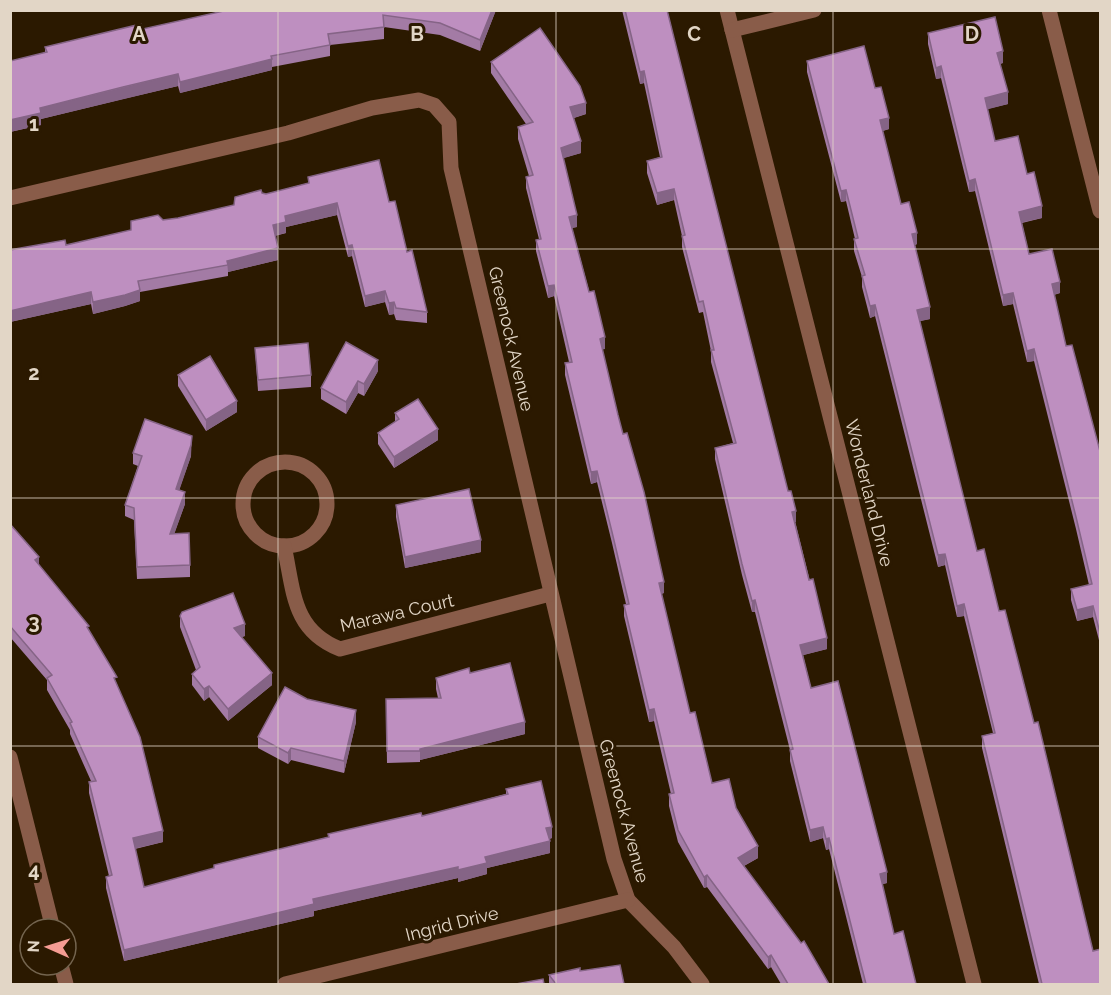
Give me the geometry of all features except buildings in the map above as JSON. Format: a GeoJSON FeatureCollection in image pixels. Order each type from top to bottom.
{"type":"FeatureCollection","features":[{"type":"Feature","properties":{"kind":"street","name":"Wonderland Drive"},"geometry":{"type":"LineString","coordinates":[[727,10],[974,984]]}},
{"type":"Feature","properties":{"kind":"street"},"geometry":{"type":"LineString","coordinates":[[732,30],[814,10]]}},
{"type":"Feature","properties":{"kind":"street"},"geometry":{"type":"LineString","coordinates":[[1049,10],[1101,211]]}},
{"type":"Feature","properties":{"kind":"street","name":"Greenock Avenue"},"geometry":{"type":"LineString","coordinates":[[10,198],[288,133],[372,108],[419,100],[434,105],[449,122],[451,168],[614,859],[628,900],[674,947],[702,984]]}},
{"type":"Feature","properties":{"kind":"street"},"geometry":{"type":"LineString","coordinates":[[285,461],[304,466],[315,475],[323,487],[327,501],[321,526],[311,537],[298,544],[284,546],[260,538],[250,528],[244,515],[242,500],[248,482],[258,471],[270,464],[285,461]]}},
{"type":"Feature","properties":{"kind":"street","name":"Marawa Court"},"geometry":{"type":"LineString","coordinates":[[284,546],[298,609],[305,625],[323,642],[340,649],[550,594]]}},
{"type":"Feature","properties":{"kind":"street"},"geometry":{"type":"LineString","coordinates":[[10,757],[50,917]]}},
{"type":"Feature","properties":{"kind":"street","name":"Ingrid Drive"},"geometry":{"type":"LineString","coordinates":[[285,984],[628,900]]}}]}
